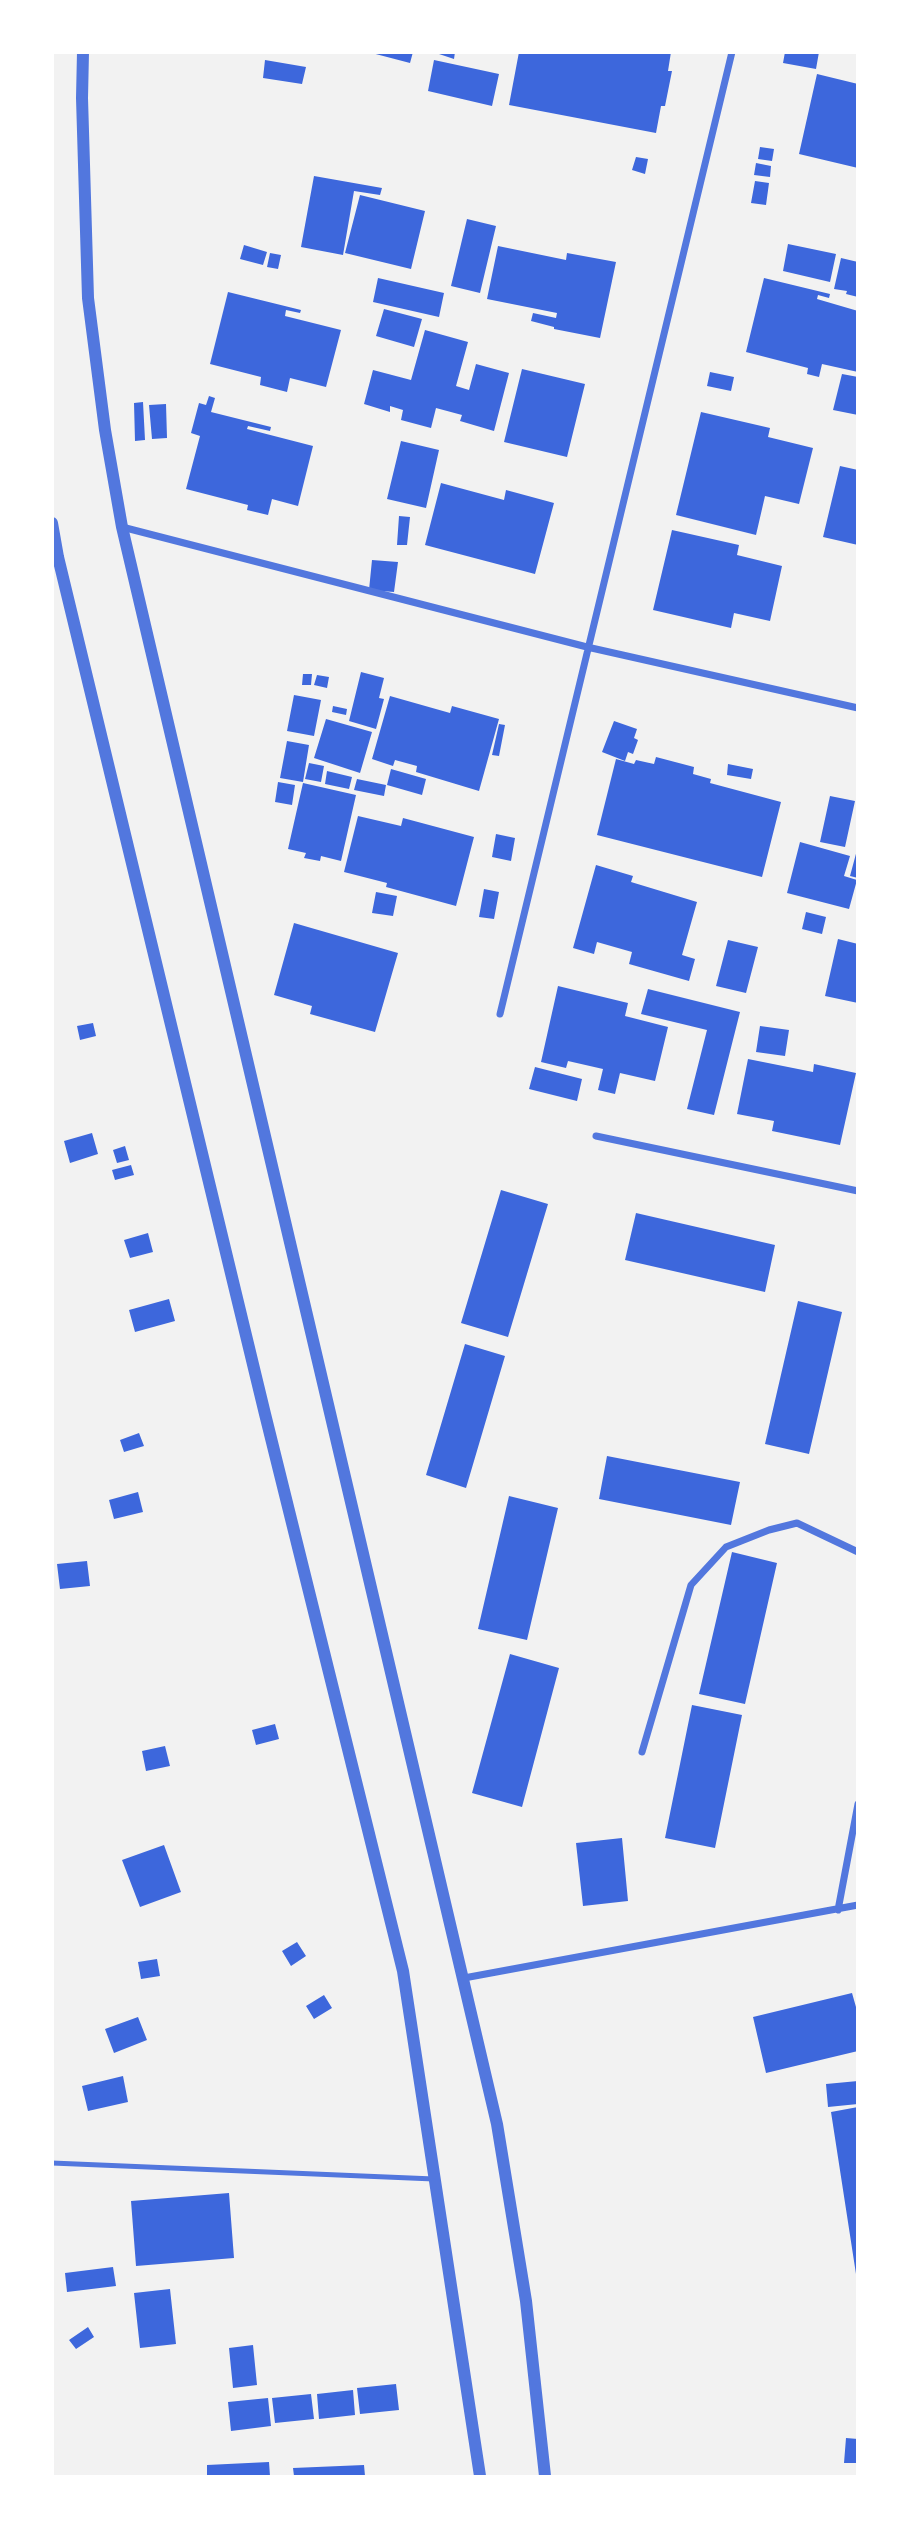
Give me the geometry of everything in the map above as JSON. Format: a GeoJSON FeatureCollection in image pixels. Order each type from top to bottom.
{"type":"FeatureCollection","features":[{"type":"Feature","properties":{"kind":"street"},"geometry":{"type":"LineString","coordinates":[[83,52],[88,298],[105,430],[122,527],[497,2124],[526,2301],[545,2476]]}},
{"type":"Feature","properties":{"kind":"street"},"geometry":{"type":"LineString","coordinates":[[500,1014],[732,52]]}},
{"type":"Feature","properties":{"kind":"street"},"geometry":{"type":"LineString","coordinates":[[52,523],[261,1400],[403,1970],[480,2476]]}},
{"type":"Feature","properties":{"kind":"street"},"geometry":{"type":"LineString","coordinates":[[122,527],[587,647],[858,708]]}},
{"type":"Feature","properties":{"kind":"street"},"geometry":{"type":"LineString","coordinates":[[596,1136],[858,1191]]}},
{"type":"Feature","properties":{"kind":"street"},"geometry":{"type":"LineString","coordinates":[[642,1752],[691,1585],[726,1547],[769,1530],[797,1523],[858,1552]]}},
{"type":"Feature","properties":{"kind":"street"},"geometry":{"type":"LineString","coordinates":[[838,1910],[858,1804]]}},
{"type":"Feature","properties":{"kind":"street"},"geometry":{"type":"LineString","coordinates":[[464,1978],[858,1905]]}},
{"type":"Feature","properties":{"kind":"lane"},"geometry":{"type":"LineString","coordinates":[[52,2163],[435,2179]]}},
{"type":"Feature","properties":{"kind":"building"},"geometry":{"type":"Polygon","coordinates":[[[368,52],[413,52],[410,63],[368,52]]]}},
{"type":"Feature","properties":{"kind":"building"},"geometry":{"type":"Polygon","coordinates":[[[433,52],[455,52],[454,59],[433,52]]]}},
{"type":"Feature","properties":{"kind":"building"},"geometry":{"type":"Polygon","coordinates":[[[519,52],[671,52],[668,71],[672,71],[656,133],[509,105],[519,52]]]}},
{"type":"Feature","properties":{"kind":"building"},"geometry":{"type":"Polygon","coordinates":[[[785,52],[819,52],[816,69],[783,63],[785,52]]]}},
{"type":"Feature","properties":{"kind":"building"},"geometry":{"type":"Polygon","coordinates":[[[265,60],[306,67],[302,84],[263,78],[265,60]]]}},
{"type":"Feature","properties":{"kind":"building"},"geometry":{"type":"Polygon","coordinates":[[[434,60],[499,74],[492,106],[428,91],[434,60]]]}},
{"type":"Feature","properties":{"kind":"building"},"geometry":{"type":"Polygon","coordinates":[[[817,74],[858,84],[858,168],[799,154],[817,74]]]}},
{"type":"Feature","properties":{"kind":"building"},"geometry":{"type":"Polygon","coordinates":[[[760,147],[774,149],[772,161],[758,159],[760,147]]]}},
{"type":"Feature","properties":{"kind":"building"},"geometry":{"type":"Polygon","coordinates":[[[636,157],[648,159],[645,174],[632,170],[636,157]]]}},
{"type":"Feature","properties":{"kind":"building"},"geometry":{"type":"Polygon","coordinates":[[[756,163],[771,166],[770,177],[754,175],[756,163]]]}},
{"type":"Feature","properties":{"kind":"building"},"geometry":{"type":"Polygon","coordinates":[[[314,176],[382,188],[380,195],[354,191],[343,255],[301,247],[314,176]]]}},
{"type":"Feature","properties":{"kind":"building"},"geometry":{"type":"Polygon","coordinates":[[[755,181],[769,183],[766,205],[751,203],[755,181]]]}},
{"type":"Feature","properties":{"kind":"building"},"geometry":{"type":"Polygon","coordinates":[[[360,195],[425,211],[411,269],[345,253],[360,195]]]}},
{"type":"Feature","properties":{"kind":"building"},"geometry":{"type":"Polygon","coordinates":[[[467,219],[496,226],[480,293],[451,286],[467,219]]]}},
{"type":"Feature","properties":{"kind":"building"},"geometry":{"type":"Polygon","coordinates":[[[788,244],[836,254],[830,282],[783,271],[788,244]]]}},
{"type":"Feature","properties":{"kind":"building"},"geometry":{"type":"Polygon","coordinates":[[[244,245],[267,252],[263,265],[240,259],[244,245]]]}},
{"type":"Feature","properties":{"kind":"building"},"geometry":{"type":"Polygon","coordinates":[[[498,246],[566,260],[567,253],[616,262],[600,338],[554,329],[531,321],[533,313],[556,318],[557,313],[487,299],[498,246]]]}},
{"type":"Feature","properties":{"kind":"building"},"geometry":{"type":"Polygon","coordinates":[[[270,253],[281,255],[278,269],[267,267],[270,253]]]}},
{"type":"Feature","properties":{"kind":"building"},"geometry":{"type":"Polygon","coordinates":[[[841,258],[858,262],[858,297],[846,294],[847,291],[834,289],[841,258]]]}},
{"type":"Feature","properties":{"kind":"building"},"geometry":{"type":"Polygon","coordinates":[[[378,278],[444,293],[439,317],[373,302],[378,278]]]}},
{"type":"Feature","properties":{"kind":"building"},"geometry":{"type":"Polygon","coordinates":[[[764,278],[830,294],[829,298],[818,295],[817,299],[858,311],[858,372],[822,364],[819,377],[807,374],[808,368],[746,352],[764,278]]]}},
{"type":"Feature","properties":{"kind":"building"},"geometry":{"type":"Polygon","coordinates":[[[228,292],[301,310],[300,313],[286,310],[285,316],[341,330],[326,387],[290,378],[287,392],[260,385],[261,377],[210,364],[228,292]]]}},
{"type":"Feature","properties":{"kind":"building"},"geometry":{"type":"Polygon","coordinates":[[[384,309],[422,319],[414,347],[376,336],[384,309]]]}},
{"type":"Feature","properties":{"kind":"building"},"geometry":{"type":"Polygon","coordinates":[[[425,330],[468,342],[456,386],[469,390],[476,364],[509,373],[494,431],[460,421],[462,415],[436,408],[431,428],[401,420],[403,410],[390,406],[390,412],[364,404],[373,370],[411,380],[425,330]]]}},
{"type":"Feature","properties":{"kind":"building"},"geometry":{"type":"Polygon","coordinates":[[[522,369],[585,384],[567,457],[504,442],[522,369]]]}},
{"type":"Feature","properties":{"kind":"building"},"geometry":{"type":"Polygon","coordinates":[[[710,372],[734,377],[731,391],[707,386],[710,372]]]}},
{"type":"Feature","properties":{"kind":"building"},"geometry":{"type":"Polygon","coordinates":[[[842,374],[858,377],[858,415],[833,410],[842,374]]]}},
{"type":"Feature","properties":{"kind":"building"},"geometry":{"type":"Polygon","coordinates":[[[209,396],[215,398],[211,412],[271,427],[270,431],[248,426],[247,429],[313,446],[298,506],[272,499],[268,515],[247,510],[248,505],[186,489],[200,436],[191,433],[199,403],[206,405],[209,396]]]}},
{"type":"Feature","properties":{"kind":"building"},"geometry":{"type":"Polygon","coordinates":[[[143,402],[145,440],[135,441],[134,403],[143,402]]]}},
{"type":"Feature","properties":{"kind":"building"},"geometry":{"type":"Polygon","coordinates":[[[166,404],[167,438],[152,439],[149,405],[166,404]]]}},
{"type":"Feature","properties":{"kind":"building"},"geometry":{"type":"Polygon","coordinates":[[[701,412],[770,428],[768,437],[813,448],[799,504],[765,496],[756,535],[676,515],[701,412]]]}},
{"type":"Feature","properties":{"kind":"building"},"geometry":{"type":"Polygon","coordinates":[[[401,441],[439,450],[426,508],[387,499],[401,441]]]}},
{"type":"Feature","properties":{"kind":"building"},"geometry":{"type":"Polygon","coordinates":[[[840,466],[858,470],[858,545],[823,537],[840,466]]]}},
{"type":"Feature","properties":{"kind":"building"},"geometry":{"type":"Polygon","coordinates":[[[441,483],[504,500],[506,490],[554,503],[535,574],[425,545],[441,483]]]}},
{"type":"Feature","properties":{"kind":"building"},"geometry":{"type":"Polygon","coordinates":[[[399,516],[410,517],[407,545],[397,545],[399,516]]]}},
{"type":"Feature","properties":{"kind":"building"},"geometry":{"type":"Polygon","coordinates":[[[672,530],[739,545],[737,555],[782,566],[770,621],[734,613],[731,628],[653,610],[672,530]]]}},
{"type":"Feature","properties":{"kind":"building"},"geometry":{"type":"Polygon","coordinates":[[[372,560],[398,562],[394,592],[369,590],[372,560]]]}},
{"type":"Feature","properties":{"kind":"building"},"geometry":{"type":"Polygon","coordinates":[[[361,672],[384,678],[379,698],[384,699],[376,729],[349,721],[361,672]]]}},
{"type":"Feature","properties":{"kind":"building"},"geometry":{"type":"Polygon","coordinates":[[[303,674],[312,674],[311,685],[302,685],[303,674]]]}},
{"type":"Feature","properties":{"kind":"building"},"geometry":{"type":"Polygon","coordinates":[[[317,675],[329,677],[327,688],[314,685],[317,675]]]}},
{"type":"Feature","properties":{"kind":"building"},"geometry":{"type":"Polygon","coordinates":[[[294,695],[321,700],[314,736],[287,731],[294,695]]]}},
{"type":"Feature","properties":{"kind":"building"},"geometry":{"type":"Polygon","coordinates":[[[390,696],[450,713],[452,706],[499,719],[479,791],[416,772],[417,766],[395,760],[393,766],[372,759],[390,696]]]}},
{"type":"Feature","properties":{"kind":"building"},"geometry":{"type":"Polygon","coordinates":[[[333,706],[347,709],[346,715],[332,712],[333,706]]]}},
{"type":"Feature","properties":{"kind":"building"},"geometry":{"type":"Polygon","coordinates":[[[326,719],[372,732],[360,773],[314,758],[326,719]]]}},
{"type":"Feature","properties":{"kind":"building"},"geometry":{"type":"Polygon","coordinates":[[[614,721],[637,729],[634,738],[638,740],[633,754],[628,752],[625,761],[602,752],[614,721]]]}},
{"type":"Feature","properties":{"kind":"building"},"geometry":{"type":"Polygon","coordinates":[[[499,724],[505,725],[499,756],[492,755],[499,724]]]}},
{"type":"Feature","properties":{"kind":"building"},"geometry":{"type":"Polygon","coordinates":[[[287,741],[309,745],[303,782],[280,778],[287,741]]]}},
{"type":"Feature","properties":{"kind":"building"},"geometry":{"type":"Polygon","coordinates":[[[656,757],[694,767],[693,774],[711,779],[710,783],[781,802],[762,877],[597,835],[616,759],[634,764],[636,760],[654,764],[656,757]]]}},
{"type":"Feature","properties":{"kind":"building"},"geometry":{"type":"Polygon","coordinates":[[[309,763],[324,766],[321,782],[305,779],[309,763]]]}},
{"type":"Feature","properties":{"kind":"building"},"geometry":{"type":"Polygon","coordinates":[[[728,764],[753,769],[751,779],[727,775],[728,764]]]}},
{"type":"Feature","properties":{"kind":"building"},"geometry":{"type":"Polygon","coordinates":[[[391,769],[426,779],[422,795],[387,785],[391,769]]]}},
{"type":"Feature","properties":{"kind":"building"},"geometry":{"type":"Polygon","coordinates":[[[327,771],[352,777],[349,789],[325,784],[327,771]]]}},
{"type":"Feature","properties":{"kind":"building"},"geometry":{"type":"Polygon","coordinates":[[[357,779],[386,785],[384,796],[354,790],[357,779]]]}},
{"type":"Feature","properties":{"kind":"building"},"geometry":{"type":"Polygon","coordinates":[[[278,782],[295,785],[292,805],[275,802],[278,782]]]}},
{"type":"Feature","properties":{"kind":"building"},"geometry":{"type":"Polygon","coordinates":[[[303,783],[356,795],[341,861],[321,856],[320,861],[304,858],[306,853],[288,849],[303,783]]]}},
{"type":"Feature","properties":{"kind":"building"},"geometry":{"type":"Polygon","coordinates":[[[830,796],[855,801],[845,847],[820,842],[830,796]]]}},
{"type":"Feature","properties":{"kind":"building"},"geometry":{"type":"Polygon","coordinates":[[[358,816],[401,826],[403,818],[474,837],[456,906],[386,887],[387,883],[344,872],[358,816]]]}},
{"type":"Feature","properties":{"kind":"building"},"geometry":{"type":"Polygon","coordinates":[[[496,834],[515,838],[511,861],[492,857],[496,834]]]}},
{"type":"Feature","properties":{"kind":"building"},"geometry":{"type":"Polygon","coordinates":[[[800,842],[850,856],[844,876],[857,880],[849,909],[787,893],[800,842]]]}},
{"type":"Feature","properties":{"kind":"building"},"geometry":{"type":"Polygon","coordinates":[[[858,850],[858,878],[850,876],[858,850]]]}},
{"type":"Feature","properties":{"kind":"building"},"geometry":{"type":"Polygon","coordinates":[[[596,865],[633,876],[631,882],[697,902],[682,955],[695,959],[689,981],[629,964],[632,952],[597,942],[594,954],[573,948],[596,865]]]}},
{"type":"Feature","properties":{"kind":"building"},"geometry":{"type":"Polygon","coordinates":[[[484,889],[499,892],[494,919],[479,917],[484,889]]]}},
{"type":"Feature","properties":{"kind":"building"},"geometry":{"type":"Polygon","coordinates":[[[376,892],[397,896],[393,916],[372,913],[376,892]]]}},
{"type":"Feature","properties":{"kind":"building"},"geometry":{"type":"Polygon","coordinates":[[[806,912],[826,917],[822,934],[802,929],[806,912]]]}},
{"type":"Feature","properties":{"kind":"building"},"geometry":{"type":"Polygon","coordinates":[[[294,923],[398,953],[375,1032],[310,1014],[312,1006],[274,995],[294,923]]]}},
{"type":"Feature","properties":{"kind":"building"},"geometry":{"type":"Polygon","coordinates":[[[838,939],[858,944],[858,1003],[825,996],[838,939]]]}},
{"type":"Feature","properties":{"kind":"building"},"geometry":{"type":"Polygon","coordinates":[[[728,940],[758,947],[746,993],[716,986],[728,940]]]}},
{"type":"Feature","properties":{"kind":"building"},"geometry":{"type":"Polygon","coordinates":[[[558,986],[628,1003],[625,1016],[668,1027],[655,1081],[620,1073],[615,1094],[598,1090],[603,1069],[568,1061],[566,1068],[541,1062],[558,986]]]}},
{"type":"Feature","properties":{"kind":"building"},"geometry":{"type":"Polygon","coordinates":[[[648,989],[740,1012],[714,1115],[687,1109],[707,1030],[641,1014],[648,989]]]}},
{"type":"Feature","properties":{"kind":"building"},"geometry":{"type":"Polygon","coordinates":[[[93,1023],[96,1036],[80,1040],[77,1026],[93,1023]]]}},
{"type":"Feature","properties":{"kind":"building"},"geometry":{"type":"Polygon","coordinates":[[[760,1026],[789,1030],[785,1056],[756,1052],[760,1026]]]}},
{"type":"Feature","properties":{"kind":"building"},"geometry":{"type":"Polygon","coordinates":[[[748,1059],[813,1072],[814,1064],[856,1073],[840,1145],[772,1131],[774,1121],[737,1114],[748,1059]]]}},
{"type":"Feature","properties":{"kind":"building"},"geometry":{"type":"Polygon","coordinates":[[[535,1067],[582,1079],[577,1101],[529,1089],[535,1067]]]}},
{"type":"Feature","properties":{"kind":"building"},"geometry":{"type":"Polygon","coordinates":[[[92,1133],[98,1154],[70,1163],[64,1141],[92,1133]]]}},
{"type":"Feature","properties":{"kind":"building"},"geometry":{"type":"Polygon","coordinates":[[[125,1146],[129,1160],[117,1163],[113,1150],[125,1146]]]}},
{"type":"Feature","properties":{"kind":"building"},"geometry":{"type":"Polygon","coordinates":[[[131,1165],[134,1175],[115,1180],[112,1170],[131,1165]]]}},
{"type":"Feature","properties":{"kind":"building"},"geometry":{"type":"Polygon","coordinates":[[[501,1190],[548,1204],[508,1337],[461,1323],[501,1190]]]}},
{"type":"Feature","properties":{"kind":"building"},"geometry":{"type":"Polygon","coordinates":[[[636,1213],[775,1245],[765,1292],[625,1260],[636,1213]]]}},
{"type":"Feature","properties":{"kind":"building"},"geometry":{"type":"Polygon","coordinates":[[[148,1233],[153,1252],[130,1258],[124,1240],[148,1233]]]}},
{"type":"Feature","properties":{"kind":"building"},"geometry":{"type":"Polygon","coordinates":[[[169,1299],[175,1321],[135,1332],[129,1310],[169,1299]]]}},
{"type":"Feature","properties":{"kind":"building"},"geometry":{"type":"Polygon","coordinates":[[[798,1301],[842,1312],[809,1454],[765,1444],[798,1301]]]}},
{"type":"Feature","properties":{"kind":"building"},"geometry":{"type":"Polygon","coordinates":[[[465,1344],[505,1356],[466,1488],[426,1475],[465,1344]]]}},
{"type":"Feature","properties":{"kind":"building"},"geometry":{"type":"Polygon","coordinates":[[[139,1433],[144,1446],[124,1452],[120,1440],[139,1433]]]}},
{"type":"Feature","properties":{"kind":"building"},"geometry":{"type":"Polygon","coordinates":[[[607,1456],[740,1482],[731,1525],[599,1499],[607,1456]]]}},
{"type":"Feature","properties":{"kind":"building"},"geometry":{"type":"Polygon","coordinates":[[[138,1492],[143,1512],[114,1519],[109,1500],[138,1492]]]}},
{"type":"Feature","properties":{"kind":"building"},"geometry":{"type":"Polygon","coordinates":[[[509,1496],[558,1508],[527,1640],[478,1629],[509,1496]]]}},
{"type":"Feature","properties":{"kind":"building"},"geometry":{"type":"Polygon","coordinates":[[[732,1552],[777,1563],[745,1704],[699,1694],[732,1552]]]}},
{"type":"Feature","properties":{"kind":"building"},"geometry":{"type":"Polygon","coordinates":[[[87,1561],[90,1586],[60,1589],[57,1564],[87,1561]]]}},
{"type":"Feature","properties":{"kind":"building"},"geometry":{"type":"Polygon","coordinates":[[[510,1654],[559,1668],[522,1807],[472,1793],[510,1654]]]}},
{"type":"Feature","properties":{"kind":"building"},"geometry":{"type":"Polygon","coordinates":[[[692,1705],[742,1715],[715,1848],[665,1838],[692,1705]]]}},
{"type":"Feature","properties":{"kind":"building"},"geometry":{"type":"Polygon","coordinates":[[[275,1724],[279,1739],[256,1745],[252,1730],[275,1724]]]}},
{"type":"Feature","properties":{"kind":"building"},"geometry":{"type":"Polygon","coordinates":[[[165,1746],[170,1766],[146,1771],[142,1751],[165,1746]]]}},
{"type":"Feature","properties":{"kind":"building"},"geometry":{"type":"Polygon","coordinates":[[[622,1838],[628,1901],[583,1906],[576,1843],[622,1838]]]}},
{"type":"Feature","properties":{"kind":"building"},"geometry":{"type":"Polygon","coordinates":[[[164,1845],[181,1892],[140,1907],[122,1860],[164,1845]]]}},
{"type":"Feature","properties":{"kind":"building"},"geometry":{"type":"Polygon","coordinates":[[[297,1942],[306,1956],[291,1966],[282,1951],[297,1942]]]}},
{"type":"Feature","properties":{"kind":"building"},"geometry":{"type":"Polygon","coordinates":[[[157,1959],[160,1976],[141,1979],[138,1962],[157,1959]]]}},
{"type":"Feature","properties":{"kind":"building"},"geometry":{"type":"Polygon","coordinates":[[[852,1993],[858,2014],[858,2051],[766,2073],[753,2017],[852,1993]]]}},
{"type":"Feature","properties":{"kind":"building"},"geometry":{"type":"Polygon","coordinates":[[[324,1995],[332,2008],[314,2019],[306,2006],[324,1995]]]}},
{"type":"Feature","properties":{"kind":"building"},"geometry":{"type":"Polygon","coordinates":[[[138,2017],[147,2040],[114,2053],[105,2029],[138,2017]]]}},
{"type":"Feature","properties":{"kind":"building"},"geometry":{"type":"Polygon","coordinates":[[[123,2076],[128,2102],[88,2111],[82,2086],[123,2076]]]}},
{"type":"Feature","properties":{"kind":"building"},"geometry":{"type":"Polygon","coordinates":[[[858,2081],[858,2104],[828,2107],[826,2084],[858,2081]]]}},
{"type":"Feature","properties":{"kind":"building"},"geometry":{"type":"Polygon","coordinates":[[[858,2107],[858,2274],[856,2274],[831,2112],[858,2107]]]}},
{"type":"Feature","properties":{"kind":"building"},"geometry":{"type":"Polygon","coordinates":[[[229,2193],[234,2258],[136,2266],[131,2201],[229,2193]]]}},
{"type":"Feature","properties":{"kind":"building"},"geometry":{"type":"Polygon","coordinates":[[[113,2267],[116,2286],[67,2292],[65,2273],[113,2267]]]}},
{"type":"Feature","properties":{"kind":"building"},"geometry":{"type":"Polygon","coordinates":[[[170,2289],[176,2344],[140,2348],[134,2293],[170,2289]]]}},
{"type":"Feature","properties":{"kind":"building"},"geometry":{"type":"Polygon","coordinates":[[[88,2327],[94,2337],[76,2349],[69,2340],[88,2327]]]}},
{"type":"Feature","properties":{"kind":"building"},"geometry":{"type":"Polygon","coordinates":[[[253,2345],[257,2385],[233,2388],[229,2348],[253,2345]]]}},
{"type":"Feature","properties":{"kind":"building"},"geometry":{"type":"Polygon","coordinates":[[[396,2384],[399,2410],[360,2414],[357,2388],[396,2384]]]}},
{"type":"Feature","properties":{"kind":"building"},"geometry":{"type":"Polygon","coordinates":[[[353,2390],[355,2415],[319,2419],[317,2394],[353,2390]]]}},
{"type":"Feature","properties":{"kind":"building"},"geometry":{"type":"Polygon","coordinates":[[[311,2394],[314,2419],[275,2423],[272,2398],[311,2394]]]}},
{"type":"Feature","properties":{"kind":"building"},"geometry":{"type":"Polygon","coordinates":[[[268,2398],[271,2426],[231,2431],[228,2402],[268,2398]]]}},
{"type":"Feature","properties":{"kind":"building"},"geometry":{"type":"Polygon","coordinates":[[[846,2438],[858,2439],[858,2463],[844,2463],[846,2438]]]}},
{"type":"Feature","properties":{"kind":"building"},"geometry":{"type":"Polygon","coordinates":[[[269,2462],[270,2476],[207,2476],[207,2465],[269,2462]]]}},
{"type":"Feature","properties":{"kind":"building"},"geometry":{"type":"Polygon","coordinates":[[[364,2465],[365,2476],[294,2476],[293,2468],[364,2465]]]}}]}
